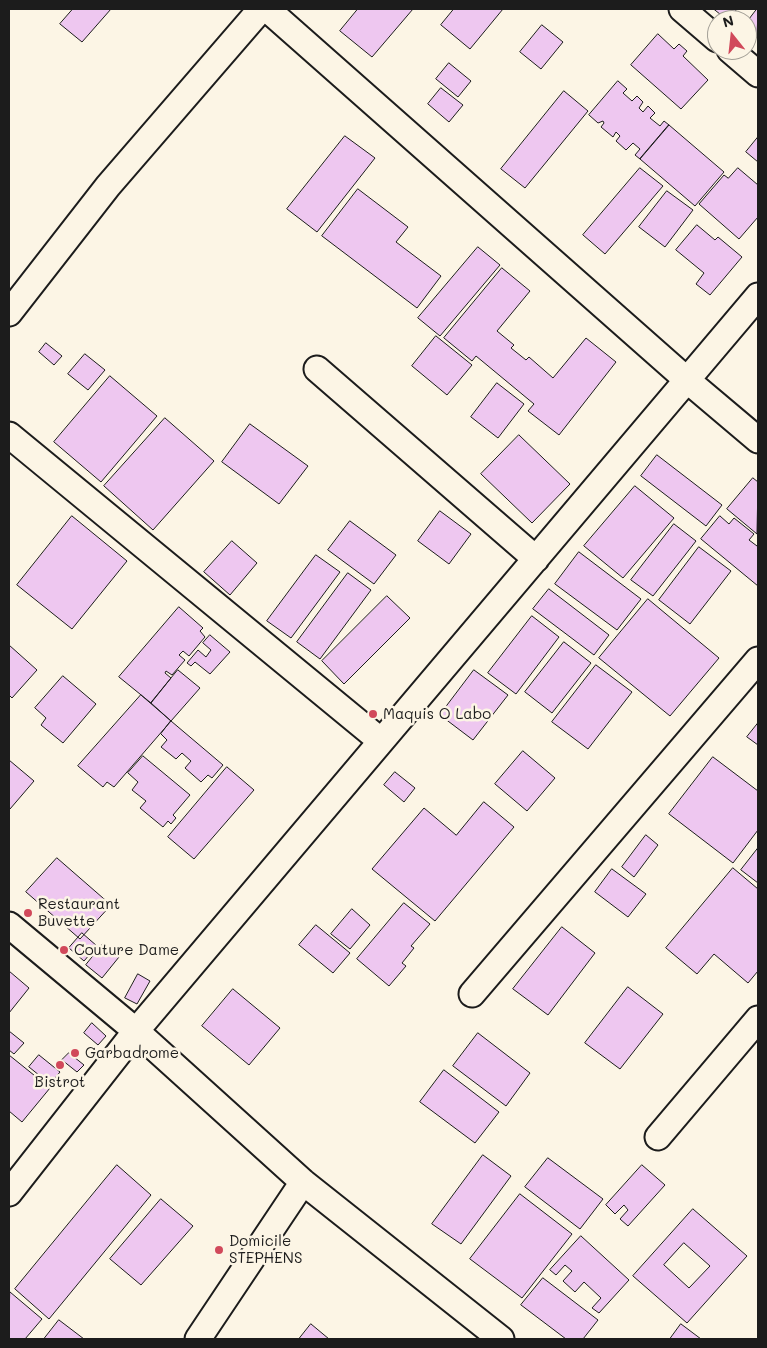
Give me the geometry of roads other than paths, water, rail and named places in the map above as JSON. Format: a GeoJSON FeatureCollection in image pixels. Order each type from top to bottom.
{"type":"FeatureCollection","features":[{"type":"Feature","properties":{"kind":"street"},"geometry":{"type":"LineString","coordinates":[[9,313],[108,186],[262,9]]}},
{"type":"Feature","properties":{"kind":"street"},"geometry":{"type":"LineString","coordinates":[[267,9],[687,380],[758,440]]}},
{"type":"Feature","properties":{"kind":"street"},"geometry":{"type":"LineString","coordinates":[[682,9],[707,30]]}},
{"type":"Feature","properties":{"kind":"street"},"geometry":{"type":"LineString","coordinates":[[742,60],[758,74]]}},
{"type":"Feature","properties":{"kind":"street"},"geometry":{"type":"LineString","coordinates":[[9,1193],[136,1031],[758,296]]}},
{"type":"Feature","properties":{"kind":"street"},"geometry":{"type":"LineString","coordinates":[[317,369],[536,558]]}},
{"type":"Feature","properties":{"kind":"street"},"geometry":{"type":"LineString","coordinates":[[9,435],[381,741]]}},
{"type":"Feature","properties":{"kind":"street"},"geometry":{"type":"LineString","coordinates":[[472,994],[758,660]]}},
{"type":"Feature","properties":{"kind":"street"},"geometry":{"type":"LineString","coordinates":[[9,926],[136,1031],[303,1182],[501,1339]]}},
{"type":"Feature","properties":{"kind":"street"},"geometry":{"type":"LineString","coordinates":[[658,1137],[758,1019]]}},
{"type":"Feature","properties":{"kind":"street"},"geometry":{"type":"LineString","coordinates":[[198,1339],[303,1182]]}},
{"type":"Feature","properties":{"kind":"place","name":"Maquis O Labo"},"geometry":{"type":"Point","coordinates":[373,714]}},
{"type":"Feature","properties":{"kind":"place","name":"Restaurant Buvette"},"geometry":{"type":"Point","coordinates":[28,913]}},
{"type":"Feature","properties":{"kind":"place","name":"Couture Dame"},"geometry":{"type":"Point","coordinates":[64,950]}},
{"type":"Feature","properties":{"kind":"place","name":"Garbadrome"},"geometry":{"type":"Point","coordinates":[75,1053]}},
{"type":"Feature","properties":{"kind":"place","name":"Bistrot"},"geometry":{"type":"Point","coordinates":[60,1065]}},
{"type":"Feature","properties":{"kind":"place","name":"Domicile STEPHENS"},"geometry":{"type":"Point","coordinates":[219,1250]}}]}
